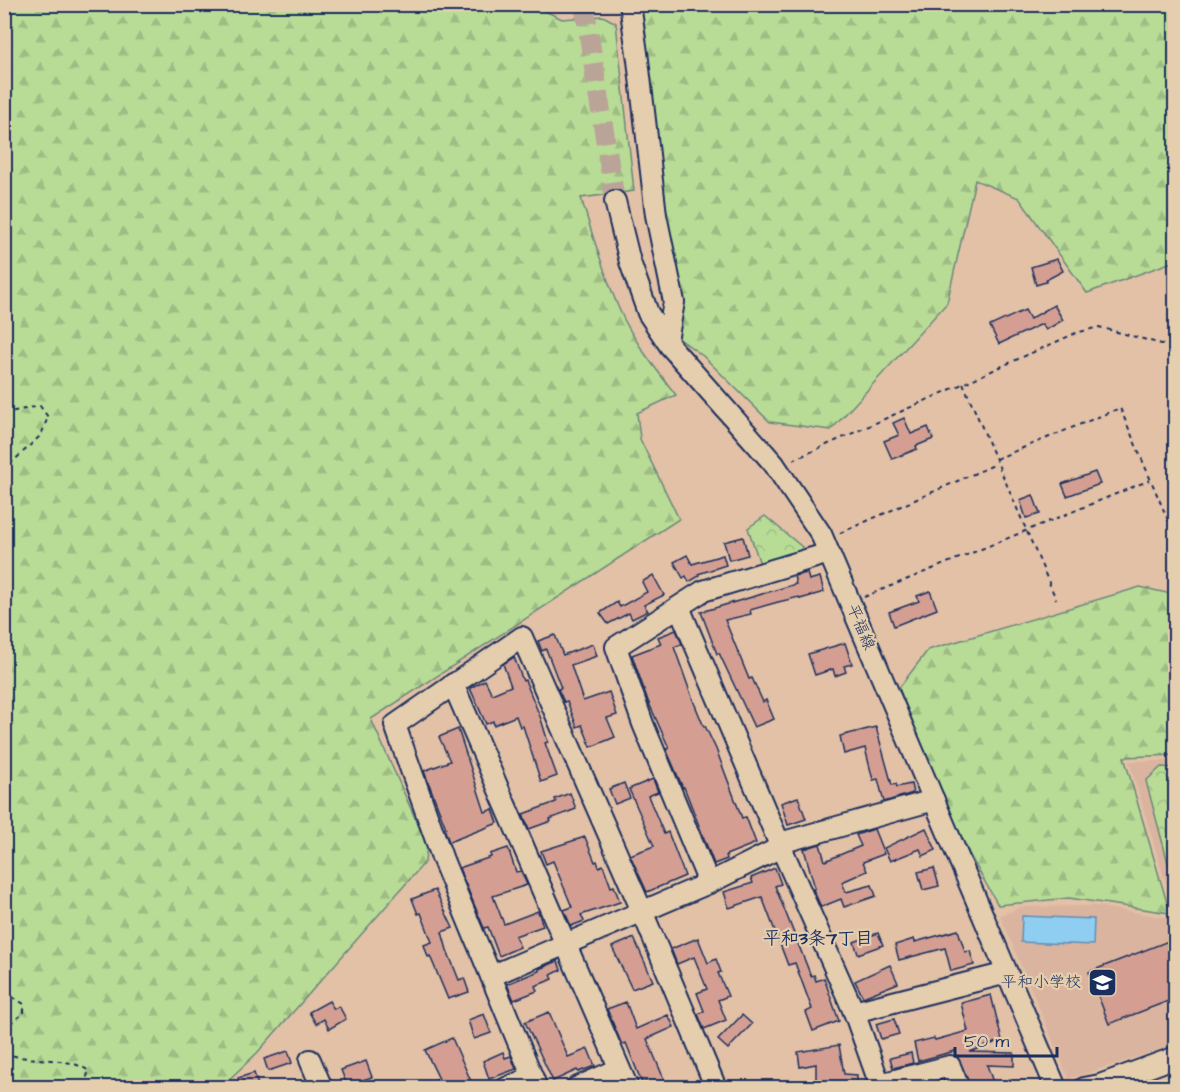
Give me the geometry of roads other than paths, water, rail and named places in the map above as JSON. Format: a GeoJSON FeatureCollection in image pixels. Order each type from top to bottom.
{"type":"FeatureCollection","features":[{"type":"Feature","properties":{"kind":"street"},"geometry":{"type":"LineString","coordinates":[[630,4],[656,215],[674,302],[667,341]]}},
{"type":"Feature","properties":{"kind":"street","name":"平福線"},"geometry":{"type":"LineString","coordinates":[[615,201],[630,262],[648,313],[667,341],[776,468],[826,547],[1056,1088]]}},
{"type":"Feature","properties":{"kind":"street"},"geometry":{"type":"LineString","coordinates":[[709,883],[642,724],[616,647],[703,591],[826,547]]}},
{"type":"Feature","properties":{"kind":"street"},"geometry":{"type":"LineString","coordinates":[[679,607],[854,1012],[880,1086],[950,1066],[959,1088]]}},
{"type":"Feature","properties":{"kind":"street"},"geometry":{"type":"LineString","coordinates":[[506,1088],[535,1082],[443,860],[395,725],[522,637],[642,911],[716,1088]]}},
{"type":"Feature","properties":{"kind":"street"},"geometry":{"type":"LineString","coordinates":[[453,684],[628,1088]]}},
{"type":"Feature","properties":{"kind":"street"},"geometry":{"type":"LineString","coordinates":[[491,976],[709,883],[786,841],[934,800]]}},
{"type":"Feature","properties":{"kind":"street"},"geometry":{"type":"LineString","coordinates":[[854,1012],[1007,973]]}},
{"type":"Feature","properties":{"kind":"street"},"geometry":{"type":"LineString","coordinates":[[1084,1088],[1100,1085],[1176,1057]]}},
{"type":"Feature","properties":{"kind":"street"},"geometry":{"type":"LineString","coordinates":[[310,1060],[322,1088]]}},
{"type":"Feature","properties":{"kind":"street"},"geometry":{"type":"LineString","coordinates":[[576,1088],[619,1069]]}},
{"type":"Feature","properties":{"kind":"water"},"geometry":{"type":"Polygon","coordinates":[[[1022,916],[1094,919],[1093,945],[1021,942],[1022,916]]]}},
{"type":"Feature","properties":{"kind":"tunnel"},"geometry":{"type":"LineString","coordinates":[[584,4],[615,201]]}},
{"type":"Feature","properties":{"kind":"place","name":"平和小学校"},"geometry":{"type":"Point","coordinates":[1102,982]}},
{"type":"Feature","properties":{"kind":"district","name":"平和3条7丁目"},"geometry":{"type":"Point","coordinates":[818,938]}}]}
